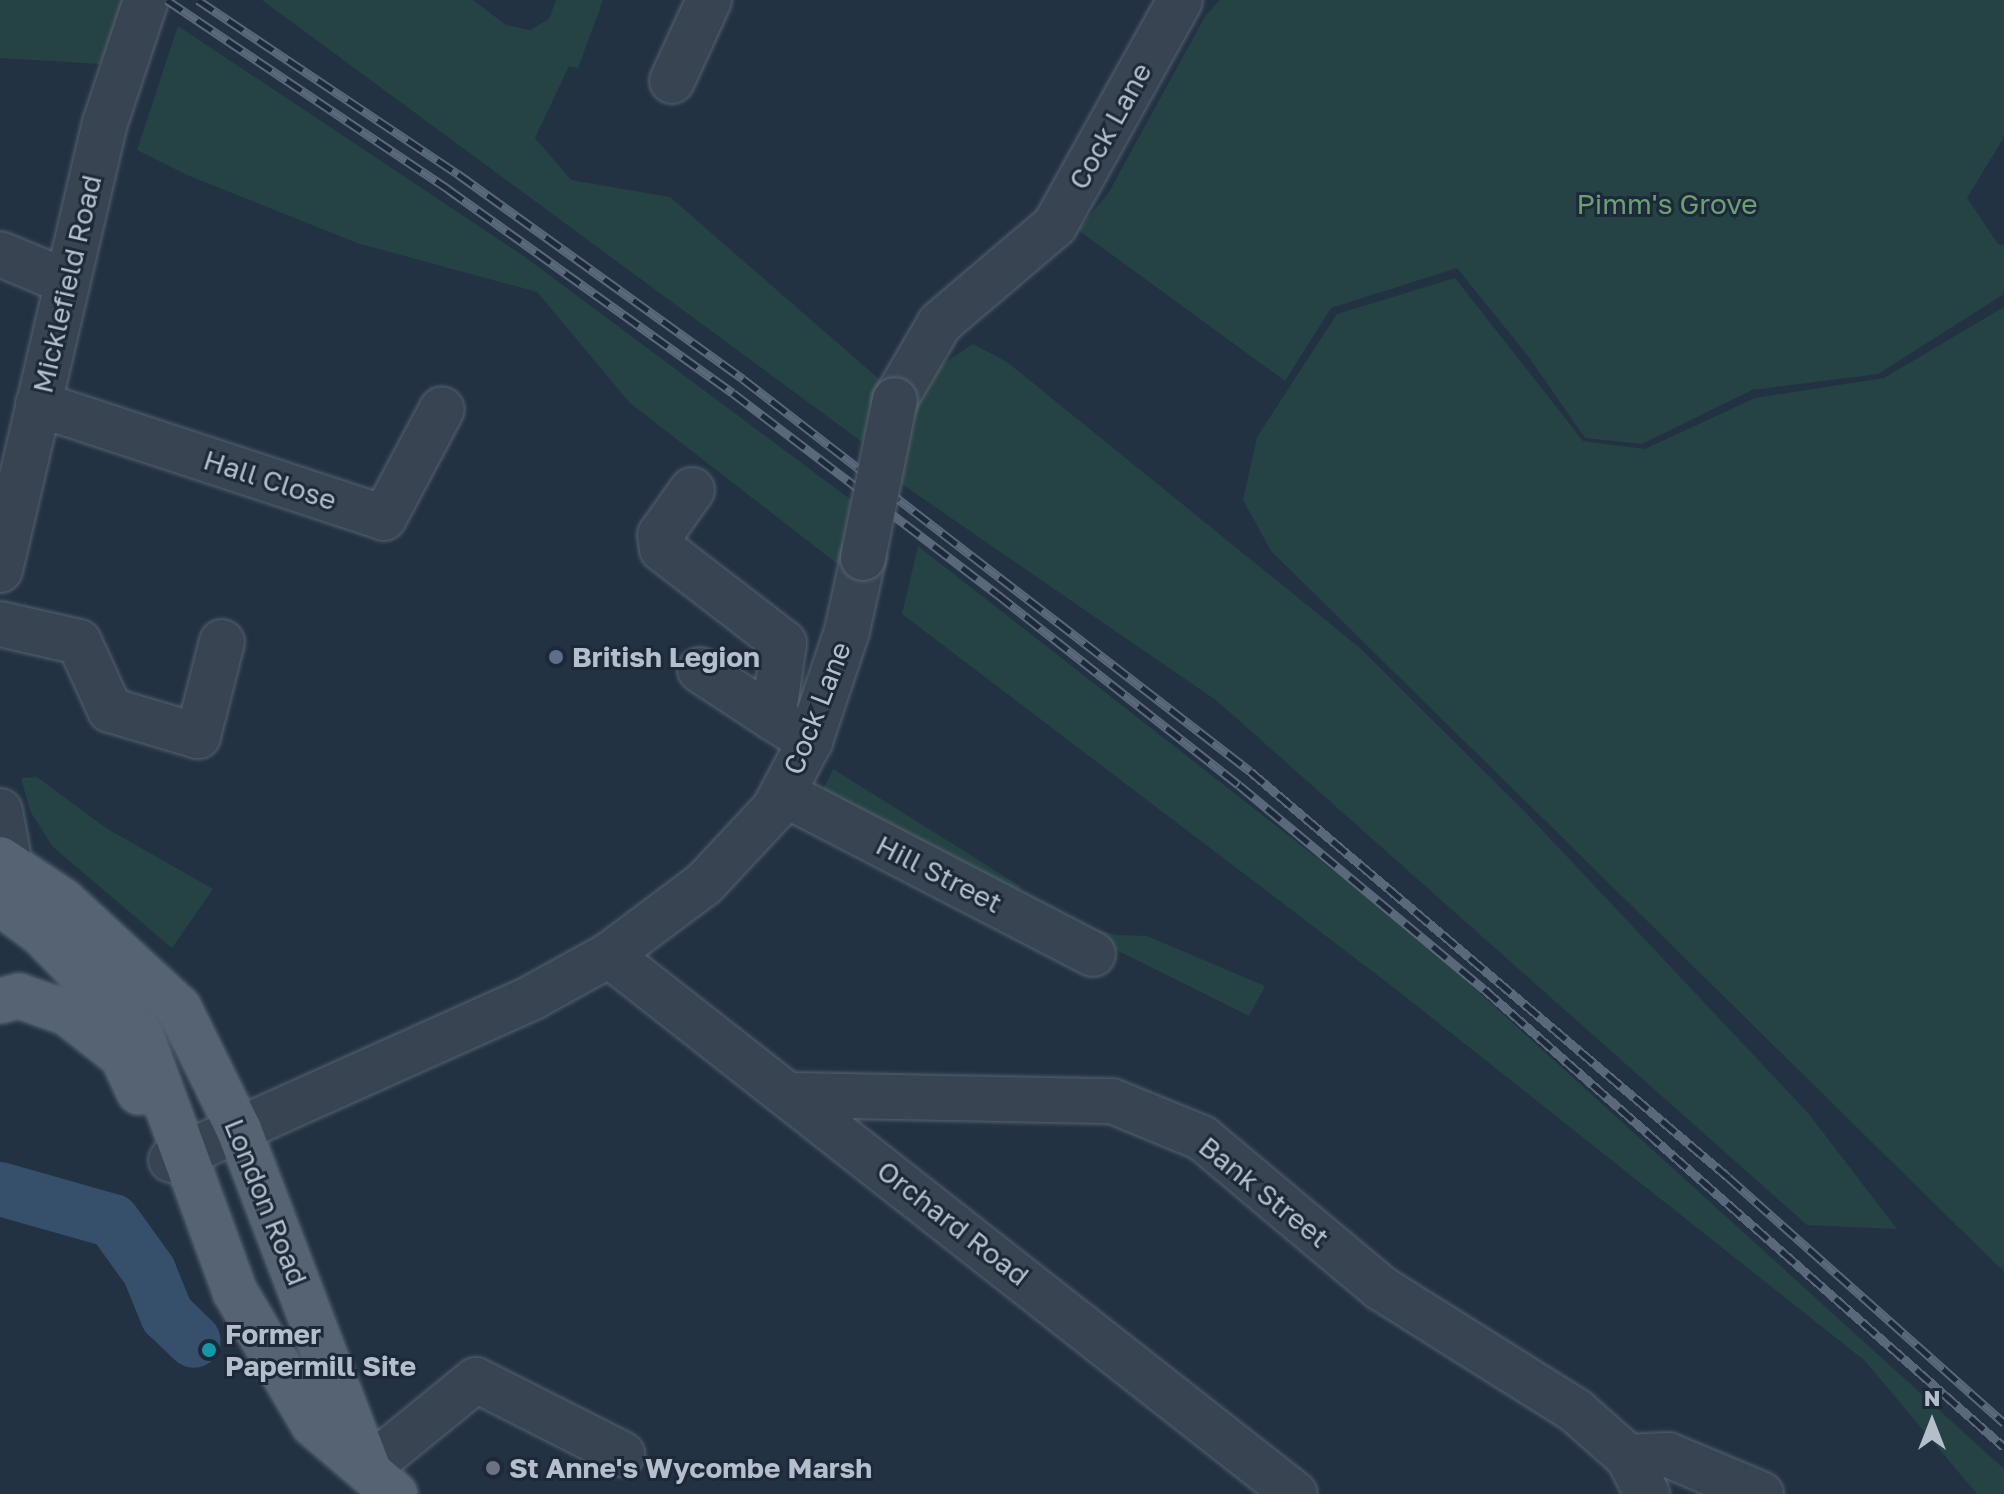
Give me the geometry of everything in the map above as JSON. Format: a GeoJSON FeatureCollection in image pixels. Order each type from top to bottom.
{"type":"FeatureCollection","features":[{"type":"Feature","properties":{"kind":"main road","name":"London Road"},"geometry":{"type":"LineString","coordinates":[[3,879],[42,934],[141,1035],[206,1144],[381,1481]]}},
{"type":"Feature","properties":{"kind":"main road","name":"London Road"},"geometry":{"type":"LineString","coordinates":[[3,879],[63,901],[179,1008],[206,1144],[222,1254],[235,1292],[313,1424],[381,1481]]}},
{"type":"Feature","properties":{"kind":"main road"},"geometry":{"type":"LineString","coordinates":[[0,1001],[19,996],[67,1013],[122,1056],[206,1144],[231,1202],[313,1424]]}},
{"type":"Feature","properties":{"kind":"street","name":"Micklefield Road"},"geometry":{"type":"LineString","coordinates":[[0,570],[105,123],[146,0]]}},
{"type":"Feature","properties":{"kind":"street"},"geometry":{"type":"LineString","coordinates":[[672,81],[709,0]]}},
{"type":"Feature","properties":{"kind":"street","name":"Cock Lane"},"geometry":{"type":"LineString","coordinates":[[206,1144],[533,997],[609,955],[704,884],[784,794],[810,741],[847,631],[895,400],[940,323],[1055,225],[1180,0]]}},
{"type":"Feature","properties":{"kind":"street"},"geometry":{"type":"LineString","coordinates":[[0,254],[67,282]]}},
{"type":"Feature","properties":{"kind":"street","name":"Hall Close"},"geometry":{"type":"LineString","coordinates":[[38,404],[384,518],[442,409]]}},
{"type":"Feature","properties":{"kind":"street"},"geometry":{"type":"LineString","coordinates":[[692,490],[660,535],[662,549],[784,643],[773,718]]}},
{"type":"Feature","properties":{"kind":"street"},"geometry":{"type":"LineString","coordinates":[[0,624],[79,642],[110,710],[198,736],[222,642]]}},
{"type":"Feature","properties":{"kind":"street"},"geometry":{"type":"LineString","coordinates":[[700,670],[810,741]]}},
{"type":"Feature","properties":{"kind":"street","name":"Hill Street"},"geometry":{"type":"LineString","coordinates":[[784,794],[1093,954]]}},
{"type":"Feature","properties":{"kind":"street"},"geometry":{"type":"LineString","coordinates":[[0,811],[3,879]]}},
{"type":"Feature","properties":{"kind":"street","name":"Orchard Road"},"geometry":{"type":"LineString","coordinates":[[609,955],[1295,1494]]}},
{"type":"Feature","properties":{"kind":"street","name":"Bank Street"},"geometry":{"type":"LineString","coordinates":[[791,1095],[1112,1101],[1202,1138],[1381,1288],[1576,1411],[1638,1475],[1668,1455],[1761,1494]]}},
{"type":"Feature","properties":{"kind":"street"},"geometry":{"type":"LineString","coordinates":[[381,1481],[476,1380],[622,1454]]}},
{"type":"Feature","properties":{"kind":"green space"},"geometry":{"type":"Polygon","coordinates":[[[0,0],[129,0],[100,64],[0,58],[0,0]]]}},
{"type":"Feature","properties":{"kind":"green space"},"geometry":{"type":"Polygon","coordinates":[[[262,0],[473,0],[506,25],[530,30],[549,19],[556,0],[603,0],[578,68],[569,66],[535,138],[571,180],[670,197],[887,386],[862,442],[262,0]]]}},
{"type":"Feature","properties":{"kind":"green space","name":"Pimm's Grove"},"geometry":{"type":"Polygon","coordinates":[[[1220,0],[2004,0],[2004,137],[1967,198],[1998,244],[2004,245],[2004,294],[1878,374],[1752,390],[1642,444],[1585,438],[1528,356],[1457,268],[1331,308],[1285,381],[1078,230],[1109,192],[1205,16],[1220,0]]]}},
{"type":"Feature","properties":{"kind":"green space"},"geometry":{"type":"Polygon","coordinates":[[[178,26],[525,257],[858,505],[844,569],[630,403],[537,292],[357,243],[187,175],[137,150],[178,26]]]}},
{"type":"Feature","properties":{"kind":"green space"},"geometry":{"type":"Polygon","coordinates":[[[1455,278],[1583,441],[1645,449],[1755,398],[1884,378],[2004,307],[2004,1272],[1271,551],[1243,500],[1257,437],[1337,314],[1455,278]]]}},
{"type":"Feature","properties":{"kind":"green space"},"geometry":{"type":"Polygon","coordinates":[[[973,344],[1007,362],[1360,648],[1527,814],[1808,1113],[1897,1229],[1807,1225],[1217,701],[893,478],[926,375],[973,344]]]}},
{"type":"Feature","properties":{"kind":"green space"},"geometry":{"type":"Polygon","coordinates":[[[918,546],[1417,936],[2004,1469],[2004,1494],[1977,1494],[1864,1360],[1393,987],[902,614],[918,546]]]}},
{"type":"Feature","properties":{"kind":"green space"},"geometry":{"type":"Polygon","coordinates":[[[833,769],[1020,886],[1018,895],[820,796],[833,769]]]}},
{"type":"Feature","properties":{"kind":"green space"},"geometry":{"type":"Polygon","coordinates":[[[37,777],[106,828],[213,889],[172,948],[53,847],[30,811],[21,778],[37,777]]]}},
{"type":"Feature","properties":{"kind":"green space"},"geometry":{"type":"Polygon","coordinates":[[[1054,919],[1118,935],[1147,936],[1265,986],[1249,1016],[1054,919]]]}},
{"type":"Feature","properties":{"kind":"waterway"},"geometry":{"type":"LineString","coordinates":[[0,1189],[113,1221],[149,1271],[167,1315],[194,1341]]}},
{"type":"Feature","properties":{"kind":"railway"},"geometry":{"type":"LineString","coordinates":[[167,0],[448,189],[733,393],[997,594],[1239,785],[1484,989],[2004,1447]]}},
{"type":"Feature","properties":{"kind":"railway"},"geometry":{"type":"LineString","coordinates":[[198,0],[458,174],[743,379],[1250,771],[1728,1177],[2004,1423]]}},
{"type":"Feature","properties":{"kind":"place","name":"British Legion"},"geometry":{"type":"Point","coordinates":[556,657]}},
{"type":"Feature","properties":{"kind":"place","name":"Former Papermill Site"},"geometry":{"type":"Point","coordinates":[209,1350]}},
{"type":"Feature","properties":{"kind":"place","name":"St Anne's Wycombe Marsh"},"geometry":{"type":"Point","coordinates":[493,1468]}}]}
